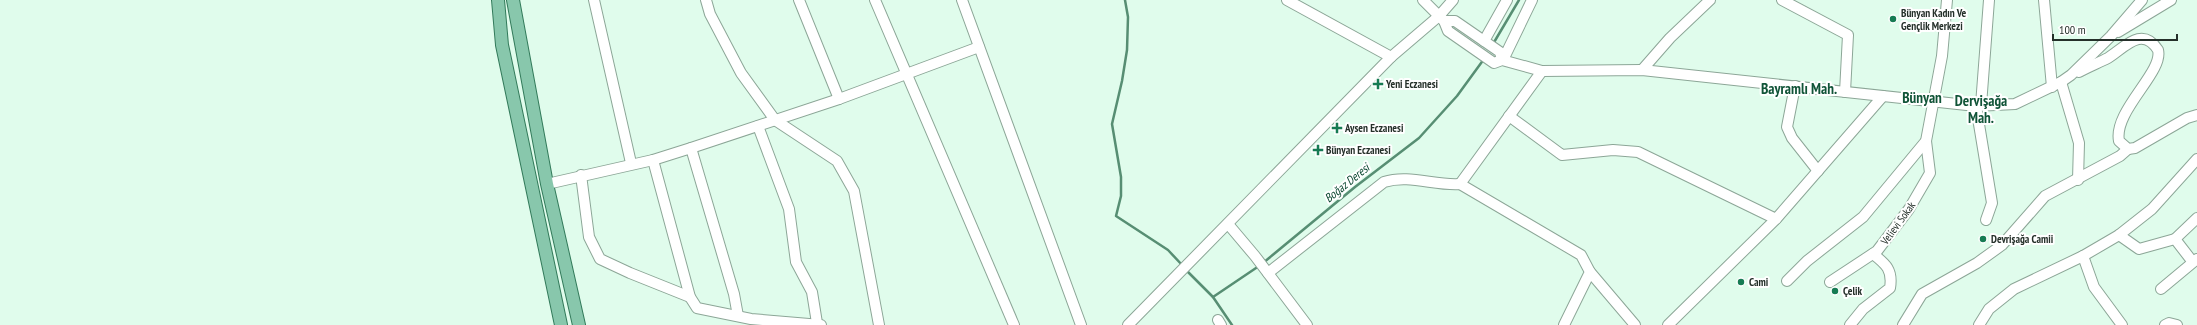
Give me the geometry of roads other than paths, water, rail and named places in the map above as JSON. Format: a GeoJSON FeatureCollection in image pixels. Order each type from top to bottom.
{"type":"FeatureCollection","features":[{"type":"Feature","properties":{"kind":"main road"},"geometry":{"type":"LineString","coordinates":[[498,0],[502,46],[561,325]]}},
{"type":"Feature","properties":{"kind":"main road"},"geometry":{"type":"LineString","coordinates":[[513,0],[547,184],[579,325]]}},
{"type":"Feature","properties":{"kind":"street"},"geometry":{"type":"LineString","coordinates":[[594,0],[631,163]]}},
{"type":"Feature","properties":{"kind":"street"},"geometry":{"type":"LineString","coordinates":[[706,0],[710,14],[741,73],[775,120],[837,162],[854,191],[879,325]]}},
{"type":"Feature","properties":{"kind":"street"},"geometry":{"type":"LineString","coordinates":[[799,0],[839,99]]}},
{"type":"Feature","properties":{"kind":"street"},"geometry":{"type":"LineString","coordinates":[[875,0],[1014,325]]}},
{"type":"Feature","properties":{"kind":"street"},"geometry":{"type":"LineString","coordinates":[[962,0],[1081,325]]}},
{"type":"Feature","properties":{"kind":"street"},"geometry":{"type":"LineString","coordinates":[[1287,0],[1391,57]]}},
{"type":"Feature","properties":{"kind":"street"},"geometry":{"type":"LineString","coordinates":[[1424,0],[1442,18],[1448,31],[1480,53],[1542,71],[1642,70],[1933,102],[1978,105],[2015,104],[2107,58],[2133,40],[2146,40],[2156,46],[2159,54],[2158,63],[2129,106],[2119,134],[2119,141],[2128,149]]}},
{"type":"Feature","properties":{"kind":"street"},"geometry":{"type":"LineString","coordinates":[[1128,325],[1391,57],[1442,18],[1453,0]]}},
{"type":"Feature","properties":{"kind":"street"},"geometry":{"type":"LineString","coordinates":[[1486,42],[1507,0]]}},
{"type":"Feature","properties":{"kind":"street"},"geometry":{"type":"LineString","coordinates":[[1500,59],[1532,0]]}},
{"type":"Feature","properties":{"kind":"street"},"geometry":{"type":"LineString","coordinates":[[1642,70],[1670,38],[1710,0]]}},
{"type":"Feature","properties":{"kind":"street"},"geometry":{"type":"LineString","coordinates":[[1782,0],[1848,36],[1845,92]]}},
{"type":"Feature","properties":{"kind":"street"},"geometry":{"type":"LineString","coordinates":[[1787,281],[1807,261],[1863,217],[1926,141],[1942,56],[1947,0]]}},
{"type":"Feature","properties":{"kind":"street"},"geometry":{"type":"LineString","coordinates":[[1986,220],[1992,203],[1978,105],[1989,0]]}},
{"type":"Feature","properties":{"kind":"street"},"geometry":{"type":"LineString","coordinates":[[2044,0],[2056,84],[2079,143],[2078,180]]}},
{"type":"Feature","properties":{"kind":"street"},"geometry":{"type":"LineString","coordinates":[[2071,75],[2111,36],[2142,0]]}},
{"type":"Feature","properties":{"kind":"street"},"geometry":{"type":"LineString","coordinates":[[2111,36],[2172,0]]}},
{"type":"Feature","properties":{"kind":"street"},"geometry":{"type":"LineString","coordinates":[[1442,18],[1455,21],[1486,42],[1500,59]]}},
{"type":"Feature","properties":{"kind":"street"},"geometry":{"type":"LineString","coordinates":[[547,184],[631,163],[653,160],[691,148],[839,99],[979,47]]}},
{"type":"Feature","properties":{"kind":"street"},"geometry":{"type":"LineString","coordinates":[[1460,184],[1542,71]]}},
{"type":"Feature","properties":{"kind":"street"},"geometry":{"type":"LineString","coordinates":[[1795,86],[1787,127],[1792,138],[1818,171]]}},
{"type":"Feature","properties":{"kind":"street"},"geometry":{"type":"LineString","coordinates":[[1668,325],[1776,219],[1884,96]]}},
{"type":"Feature","properties":{"kind":"street"},"geometry":{"type":"LineString","coordinates":[[1903,325],[1922,294],[1977,264],[1996,250],[2045,196],[2078,180],[2120,156],[2128,149],[2135,148],[2187,118],[2197,115]]}},
{"type":"Feature","properties":{"kind":"street"},"geometry":{"type":"LineString","coordinates":[[1509,116],[1562,155],[1613,150],[1638,152],[1776,219]]}},
{"type":"Feature","properties":{"kind":"street"},"geometry":{"type":"LineString","coordinates":[[653,160],[690,297],[697,308],[752,319],[819,324],[812,292],[796,262],[789,209],[758,126]]}},
{"type":"Feature","properties":{"kind":"street","name":"Velievi Sokak"},"geometry":{"type":"LineString","coordinates":[[1830,282],[1873,254],[1909,209],[1930,173],[1926,141]]}},
{"type":"Feature","properties":{"kind":"street"},"geometry":{"type":"LineString","coordinates":[[691,148],[734,294],[738,316]]}},
{"type":"Feature","properties":{"kind":"street"},"geometry":{"type":"LineString","coordinates":[[1979,325],[1988,309],[2014,288],[2083,256],[2119,235],[2152,210],[2197,159]]}},
{"type":"Feature","properties":{"kind":"street"},"geometry":{"type":"LineString","coordinates":[[581,176],[589,237],[600,259],[630,273],[690,297]]}},
{"type":"Feature","properties":{"kind":"street"},"geometry":{"type":"LineString","coordinates":[[1267,271],[1384,182],[1394,179],[1410,179],[1442,184],[1460,184],[1581,255],[1590,272],[1635,325]]}},
{"type":"Feature","properties":{"kind":"street"},"geometry":{"type":"LineString","coordinates":[[2119,235],[2139,249],[2175,239],[2197,218]]}},
{"type":"Feature","properties":{"kind":"street"},"geometry":{"type":"LineString","coordinates":[[1228,224],[1267,271],[1307,325]]}},
{"type":"Feature","properties":{"kind":"street"},"geometry":{"type":"LineString","coordinates":[[2161,289],[2195,260],[2175,239]]}},
{"type":"Feature","properties":{"kind":"street"},"geometry":{"type":"LineString","coordinates":[[1850,325],[1863,309],[1890,288],[1892,277],[1889,268],[1873,254]]}},
{"type":"Feature","properties":{"kind":"street"},"geometry":{"type":"LineString","coordinates":[[2083,256],[2094,287],[2122,325]]}},
{"type":"Feature","properties":{"kind":"street"},"geometry":{"type":"LineString","coordinates":[[1564,325],[1590,272]]}},
{"type":"Feature","properties":{"kind":"street"},"geometry":{"type":"LineString","coordinates":[[2165,325],[2169,323],[2177,325]]}},
{"type":"Feature","properties":{"kind":"waterway"},"geometry":{"type":"LineString","coordinates":[[1125,0],[1128,17],[1127,50],[1122,81],[1112,124],[1121,177],[1121,196],[1116,216],[1168,250],[1183,266]]}},
{"type":"Feature","properties":{"kind":"waterway","name":"Boğaz Deresi"},"geometry":{"type":"LineString","coordinates":[[1493,44],[1519,0]]}},
{"type":"Feature","properties":{"kind":"waterway","name":"Boğaz Deresi"},"geometry":{"type":"LineString","coordinates":[[1263,263],[1355,187],[1419,138],[1457,96],[1484,59]]}},
{"type":"Feature","properties":{"kind":"waterway","name":"Boğaz Deresi"},"geometry":{"type":"LineString","coordinates":[[1213,297],[1259,266]]}},
{"type":"Feature","properties":{"kind":"waterway","name":"Boğaz Deresi"},"geometry":{"type":"LineString","coordinates":[[1186,270],[1213,297],[1232,325]]}},
{"type":"Feature","properties":{"kind":"place","name":"Bünyan Kadın Ve Gençlik Merkezi"},"geometry":{"type":"Point","coordinates":[1893,19]}},
{"type":"Feature","properties":{"kind":"place","name":"Yeni Eczanesi"},"geometry":{"type":"Point","coordinates":[1378,84]}},
{"type":"Feature","properties":{"kind":"place","name":"Aysen Eczanesi"},"geometry":{"type":"Point","coordinates":[1337,128]}},
{"type":"Feature","properties":{"kind":"place","name":"Bünyan Eczanesi"},"geometry":{"type":"Point","coordinates":[1318,150]}},
{"type":"Feature","properties":{"kind":"place","name":"Devrişağa Camii"},"geometry":{"type":"Point","coordinates":[1983,239]}},
{"type":"Feature","properties":{"kind":"place","name":"Cami"},"geometry":{"type":"Point","coordinates":[1741,282]}},
{"type":"Feature","properties":{"kind":"place","name":"Çelik"},"geometry":{"type":"Point","coordinates":[1835,291]}},
{"type":"Feature","properties":{"kind":"district","name":"Bayramlı Mah."},"geometry":{"type":"Point","coordinates":[1799,89]}},
{"type":"Feature","properties":{"kind":"district","name":"Bünyan"},"geometry":{"type":"Point","coordinates":[1922,98]}},
{"type":"Feature","properties":{"kind":"district","name":"Dervişağa Mah."},"geometry":{"type":"Point","coordinates":[1981,110]}}]}
